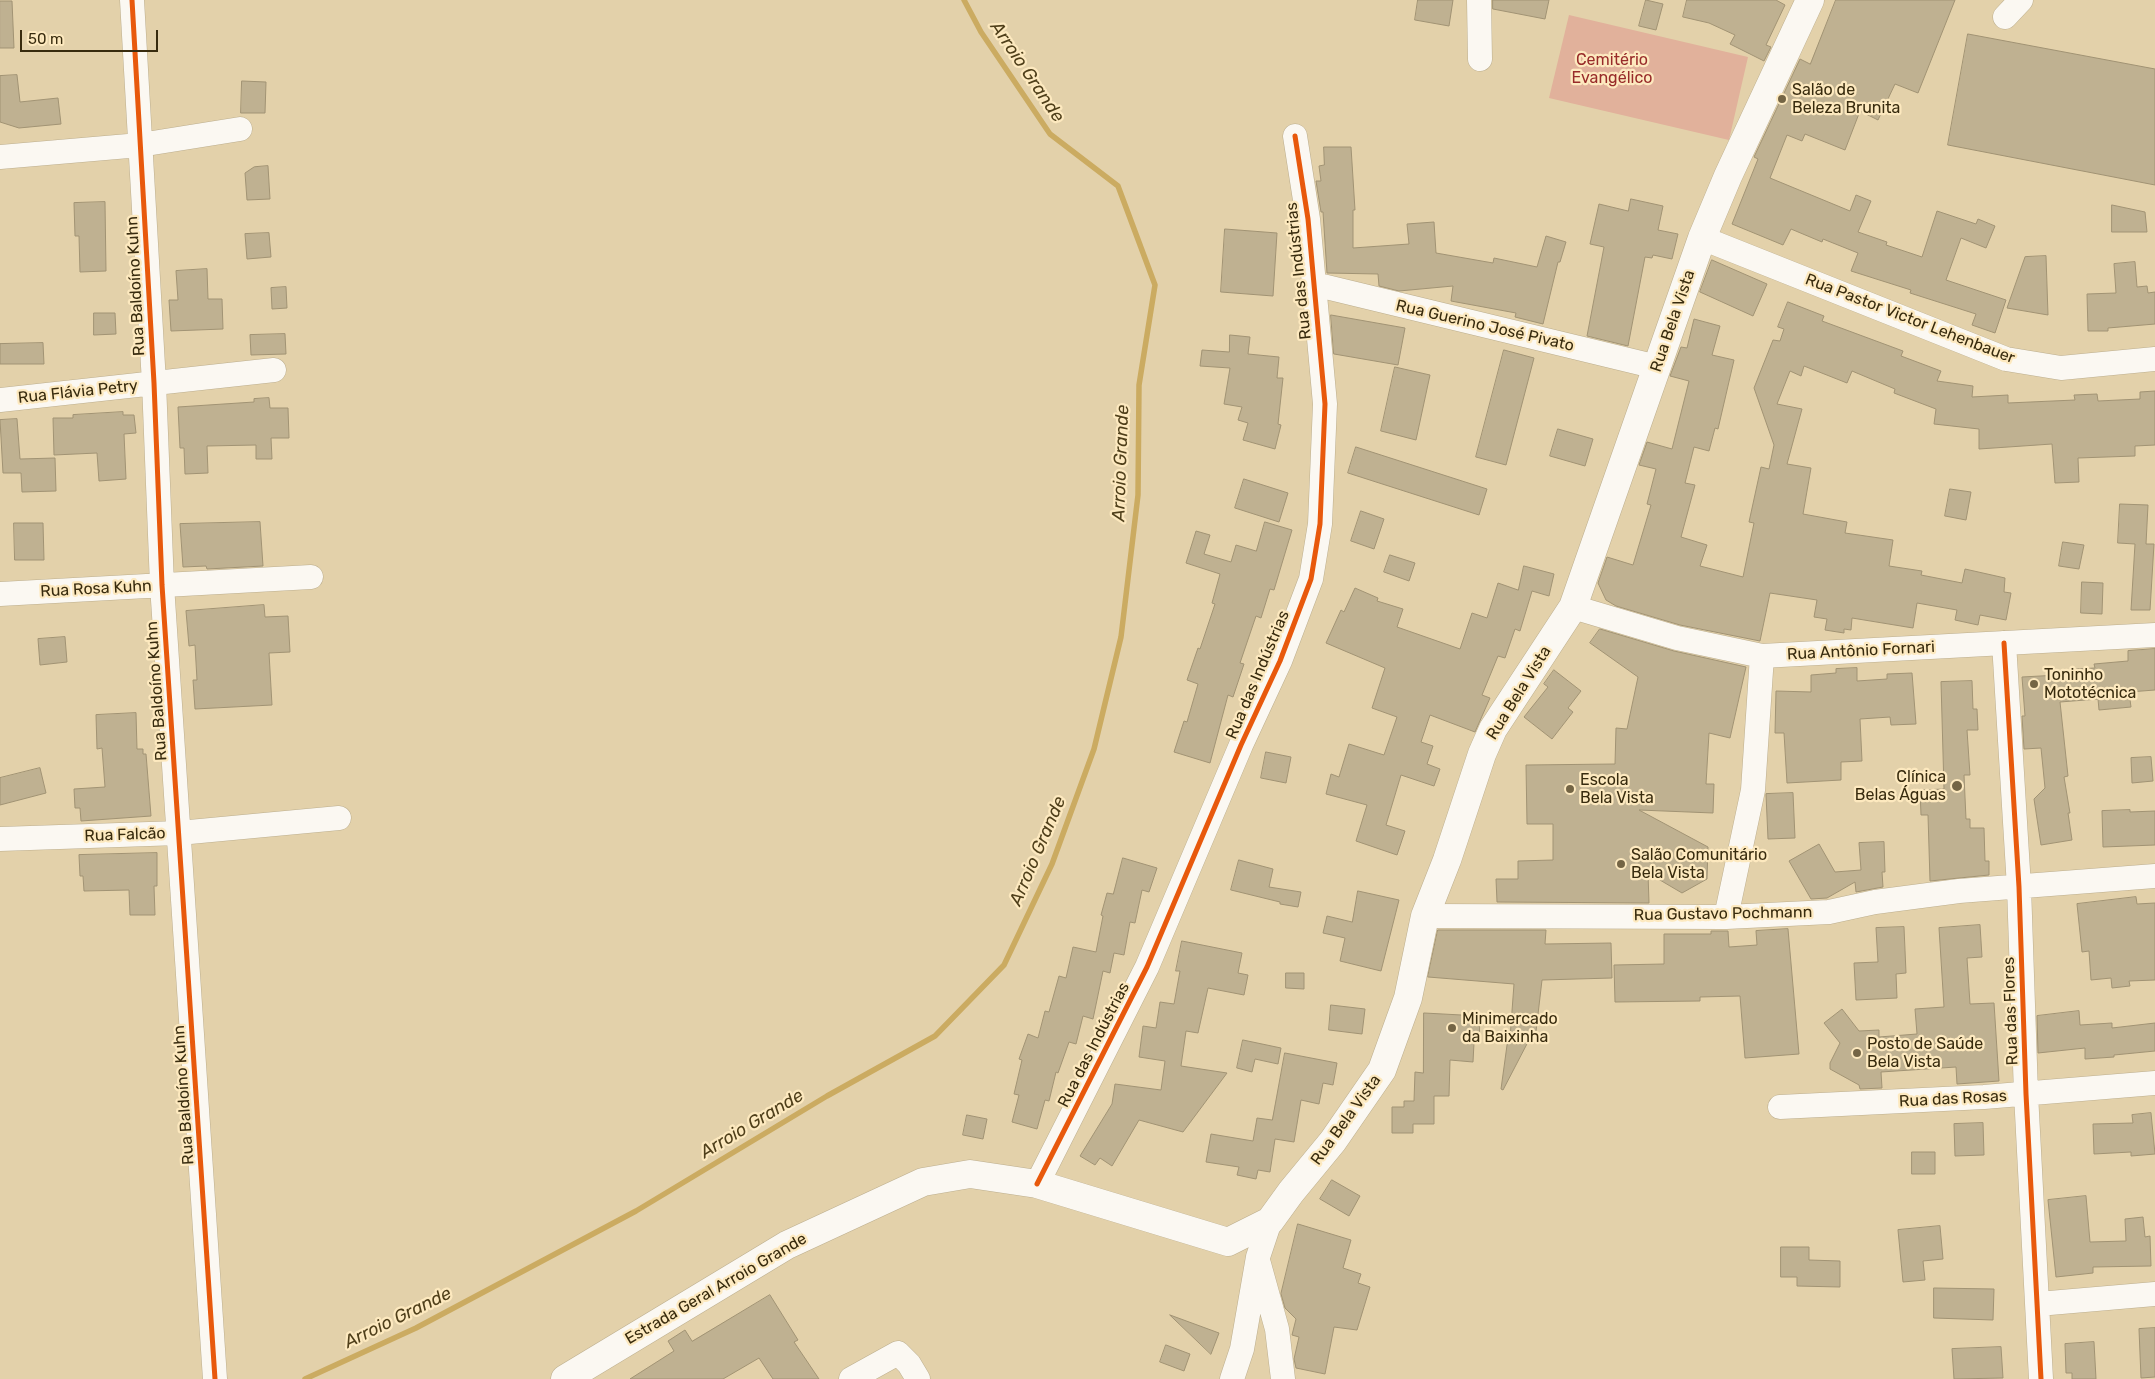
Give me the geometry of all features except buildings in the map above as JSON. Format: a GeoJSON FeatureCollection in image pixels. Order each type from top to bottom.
{"type":"FeatureCollection","features":[{"type":"Feature","properties":{"kind":"main road","name":"Rua Bela Vista"},"geometry":{"type":"LineString","coordinates":[[1270,1221],[1291,1192],[1333,1142],[1382,1070],[1408,998],[1425,916],[1447,860],[1482,754],[1493,729],[1573,607],[1702,238],[1728,176],[1810,0]]}},
{"type":"Feature","properties":{"kind":"main road","name":"Estrada Geral Arroio Grande"},"geometry":{"type":"LineString","coordinates":[[576,1376],[787,1245],[923,1182],[970,1174],[1037,1184],[1228,1242],[1270,1221]]}},
{"type":"Feature","properties":{"kind":"street","name":"Rua Baldoíno Kuhn"},"geometry":{"type":"LineString","coordinates":[[132,0],[154,383],[162,585],[215,1379]]}},
{"type":"Feature","properties":{"kind":"street"},"geometry":{"type":"LineString","coordinates":[[1479,0],[1480,59]]}},
{"type":"Feature","properties":{"kind":"street"},"geometry":{"type":"LineString","coordinates":[[0,157],[140,145],[240,129]]}},
{"type":"Feature","properties":{"kind":"street","name":"Rua das Indústrias"},"geometry":{"type":"LineString","coordinates":[[1037,1184],[1147,967],[1234,762],[1280,661],[1311,579],[1320,524],[1325,404],[1308,219],[1296,136]]}},
{"type":"Feature","properties":{"kind":"street","name":"Rua Pastor Victor Lehenbauer"},"geometry":{"type":"LineString","coordinates":[[1702,238],[2006,359],[2061,368],[2155,359]]}},
{"type":"Feature","properties":{"kind":"street","name":"Rua Guerino José Pivato"},"geometry":{"type":"LineString","coordinates":[[1314,284],[1657,367]]}},
{"type":"Feature","properties":{"kind":"street","name":"Rua Flávia Petry"},"geometry":{"type":"LineString","coordinates":[[0,400],[274,370]]}},
{"type":"Feature","properties":{"kind":"street","name":"Rua Rosa Kuhn"},"geometry":{"type":"LineString","coordinates":[[0,594],[312,577]]}},
{"type":"Feature","properties":{"kind":"street","name":"Rua Antônio Fornari"},"geometry":{"type":"LineString","coordinates":[[1573,607],[1677,638],[1762,656],[2155,634]]}},
{"type":"Feature","properties":{"kind":"street","name":"Rua das Flores"},"geometry":{"type":"LineString","coordinates":[[2004,643],[2019,886],[2026,1094],[2042,1379]]}},
{"type":"Feature","properties":{"kind":"street"},"geometry":{"type":"LineString","coordinates":[[1726,917],[1753,790],[1762,656]]}},
{"type":"Feature","properties":{"kind":"street","name":"Rua Falcão"},"geometry":{"type":"LineString","coordinates":[[0,839],[179,833],[339,818]]}},
{"type":"Feature","properties":{"kind":"street","name":"Rua Gustavo Pochmann"},"geometry":{"type":"LineString","coordinates":[[1425,916],[1726,917],[1829,912],[1884,901],[1959,891],[2155,876]]}},
{"type":"Feature","properties":{"kind":"street","name":"Rua das Rosas"},"geometry":{"type":"LineString","coordinates":[[1780,1107],[2026,1094],[2155,1083]]}},
{"type":"Feature","properties":{"kind":"street","name":"Rua Bela Vista"},"geometry":{"type":"LineString","coordinates":[[1232,1379],[1242,1349],[1258,1257],[1270,1221]]}},
{"type":"Feature","properties":{"kind":"street"},"geometry":{"type":"LineString","coordinates":[[1258,1257],[1277,1329],[1283,1379]]}},
{"type":"Feature","properties":{"kind":"street"},"geometry":{"type":"LineString","coordinates":[[2038,1304],[2155,1294]]}},
{"type":"Feature","properties":{"kind":"street"},"geometry":{"type":"LineString","coordinates":[[851,1379],[898,1353],[909,1364],[918,1379]]}},
{"type":"Feature","properties":{"kind":"green space","name":"Cemitério Evangélico"},"geometry":{"type":"Polygon","coordinates":[[[1569,15],[1748,57],[1729,140],[1549,98],[1569,15]]]}},
{"type":"Feature","properties":{"kind":"waterway","name":"Arroio Grande"},"geometry":{"type":"LineString","coordinates":[[305,1379],[416,1328],[636,1211],[827,1096],[935,1036],[1004,965],[1052,864],[1094,749],[1121,637],[1138,495],[1139,385],[1155,285],[1118,186],[1050,134],[981,32],[964,0]]}},
{"type":"Feature","properties":{"kind":"cycle path"},"geometry":{"type":"LineString","coordinates":[[132,0],[154,383],[162,585],[215,1379]]}},
{"type":"Feature","properties":{"kind":"cycle path"},"geometry":{"type":"LineString","coordinates":[[1037,1184],[1147,967],[1241,745],[1280,661],[1311,579],[1320,524],[1325,404],[1308,219],[1295,136]]}},
{"type":"Feature","properties":{"kind":"cycle path"},"geometry":{"type":"LineString","coordinates":[[2004,643],[2019,887],[2026,1094],[2041,1379]]}},
{"type":"Feature","properties":{"kind":"place","name":"Salão de Beleza Brunita"},"geometry":{"type":"Point","coordinates":[1782,99]}},
{"type":"Feature","properties":{"kind":"place","name":"Toninho Mototécnica"},"geometry":{"type":"Point","coordinates":[2034,684]}},
{"type":"Feature","properties":{"kind":"place","name":"Clínica Belas Águas"},"geometry":{"type":"Point","coordinates":[1957,786]}},
{"type":"Feature","properties":{"kind":"place","name":"Escola Bela Vista"},"geometry":{"type":"Point","coordinates":[1570,789]}},
{"type":"Feature","properties":{"kind":"place","name":"Salão Comunitário Bela Vista"},"geometry":{"type":"Point","coordinates":[1621,864]}},
{"type":"Feature","properties":{"kind":"place","name":"Minimercado da Baixinha"},"geometry":{"type":"Point","coordinates":[1452,1028]}},
{"type":"Feature","properties":{"kind":"place","name":"Posto de Saúde Bela Vista"},"geometry":{"type":"Point","coordinates":[1857,1053]}}]}
